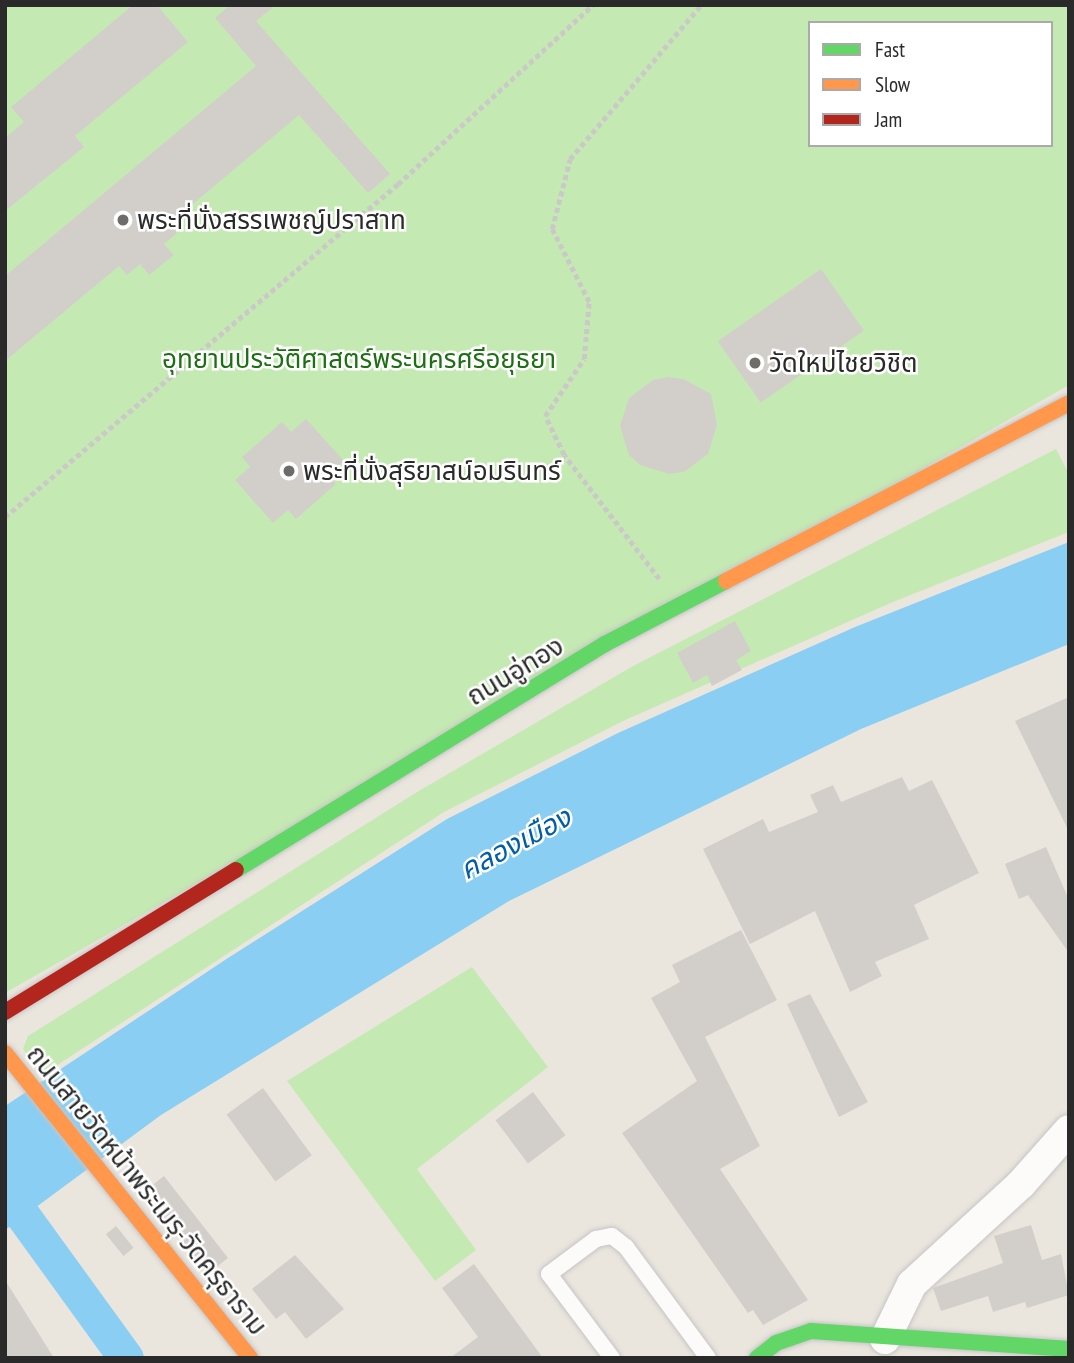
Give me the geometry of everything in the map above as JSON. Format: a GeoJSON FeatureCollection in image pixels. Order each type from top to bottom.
{"type":"FeatureCollection","features":[{"type":"Feature","properties":{"kind":"main road","name":"ถนนอู่ทอง"},"geometry":{"type":"LineString","coordinates":[[5,1012],[605,644],[1069,403]]}},
{"type":"Feature","properties":{"kind":"main road","name":"ถนนสายวัดหน้าพระเมรุ-วัดครุธาราม"},"geometry":{"type":"LineString","coordinates":[[8,1056],[250,1358]]}},
{"type":"Feature","properties":{"kind":"main road"},"geometry":{"type":"LineString","coordinates":[[757,1358],[776,1343],[811,1331],[884,1348],[1011,1352],[1069,1349]]}},
{"type":"Feature","properties":{"kind":"street"},"geometry":{"type":"LineString","coordinates":[[884,1348],[912,1283],[1021,1184],[1069,1130]]}},
{"type":"Feature","properties":{"kind":"lane"},"geometry":{"type":"LineString","coordinates":[[612,1358],[549,1274],[596,1239],[612,1236],[626,1247],[708,1358]]}},
{"type":"Feature","properties":{"kind":"path"},"geometry":{"type":"LineString","coordinates":[[5,517],[398,184],[593,5]]}},
{"type":"Feature","properties":{"kind":"path"},"geometry":{"type":"LineString","coordinates":[[678,604],[564,456],[545,416],[584,359],[589,302],[552,229],[570,159],[701,5]]}},
{"type":"Feature","properties":{"kind":"green space","name":"อุทยานประวัติศาสตร์พระนครศรีอยุธยา"},"geometry":{"type":"Polygon","coordinates":[[[5,5],[1069,5],[1069,385],[5,993],[5,5]]]}},
{"type":"Feature","properties":{"kind":"green space"},"geometry":{"type":"Polygon","coordinates":[[[1056,449],[1069,474],[1069,532],[893,602],[623,721],[444,812],[42,1075],[23,1049],[28,1036],[417,792],[633,666],[1056,449]]]}},
{"type":"Feature","properties":{"kind":"green space"},"geometry":{"type":"Polygon","coordinates":[[[472,967],[548,1067],[417,1169],[476,1250],[435,1281],[287,1081],[472,967]]]}},
{"type":"Feature","properties":{"kind":"water","name":"คลองเมือง"},"geometry":{"type":"Polygon","coordinates":[[[1069,542],[1069,644],[861,729],[509,901],[161,1115],[5,1230],[5,1106],[228,958],[447,819],[618,733],[855,627],[1069,542]]]}},
{"type":"Feature","properties":{"kind":"building"},"geometry":{"type":"Polygon","coordinates":[[[133,5],[157,5],[188,42],[75,136],[84,147],[5,211],[5,138],[24,122],[11,107],[133,5]]]}},
{"type":"Feature","properties":{"kind":"building","name":"พระที่นั่งสรรเพชญ์ปราสาท"},"geometry":{"type":"Polygon","coordinates":[[[230,5],[276,5],[256,21],[390,174],[368,193],[299,115],[170,223],[177,233],[164,244],[174,255],[149,275],[140,264],[127,275],[119,266],[5,361],[5,276],[256,66],[215,18],[230,5]]]}},
{"type":"Feature","properties":{"kind":"building"},"geometry":{"type":"Polygon","coordinates":[[[821,269],[864,330],[761,403],[718,341],[821,269]]]}},
{"type":"Feature","properties":{"kind":"building"},"geometry":{"type":"Polygon","coordinates":[[[668,377],[683,379],[711,394],[717,425],[708,454],[684,472],[669,474],[640,465],[629,455],[620,426],[629,398],[653,380],[668,377]]]}},
{"type":"Feature","properties":{"kind":"building","name":"พระที่นั่งสุริยาสน์อมรินทร์"},"geometry":{"type":"Polygon","coordinates":[[[306,419],[344,461],[328,475],[336,484],[296,519],[288,510],[273,523],[235,480],[250,467],[242,457],[282,422],[291,432],[306,419]]]}},
{"type":"Feature","properties":{"kind":"building"},"geometry":{"type":"Polygon","coordinates":[[[735,621],[751,651],[736,660],[742,670],[712,686],[707,675],[693,683],[677,653],[735,621]]]}},
{"type":"Feature","properties":{"kind":"building"},"geometry":{"type":"Polygon","coordinates":[[[1069,697],[1069,832],[1015,721],[1069,697]]]}},
{"type":"Feature","properties":{"kind":"building"},"geometry":{"type":"Polygon","coordinates":[[[902,777],[909,791],[932,780],[979,873],[914,905],[929,939],[875,962],[882,976],[850,992],[815,911],[750,944],[703,849],[763,819],[769,832],[818,812],[810,795],[833,785],[841,802],[902,777]]]}},
{"type":"Feature","properties":{"kind":"building"},"geometry":{"type":"Polygon","coordinates":[[[1046,847],[1069,900],[1069,953],[1028,895],[1019,899],[1005,864],[1046,847]]]}},
{"type":"Feature","properties":{"kind":"building"},"geometry":{"type":"Polygon","coordinates":[[[741,930],[777,1000],[705,1037],[760,1146],[720,1169],[808,1300],[763,1325],[753,1310],[748,1313],[622,1133],[697,1081],[651,998],[680,982],[672,965],[741,930]]]}},
{"type":"Feature","properties":{"kind":"building"},"geometry":{"type":"Polygon","coordinates":[[[810,994],[868,1102],[839,1117],[787,1004],[810,994]]]}},
{"type":"Feature","properties":{"kind":"building"},"geometry":{"type":"Polygon","coordinates":[[[263,1088],[312,1155],[275,1182],[227,1114],[263,1088]]]}},
{"type":"Feature","properties":{"kind":"building"},"geometry":{"type":"Polygon","coordinates":[[[533,1092],[565,1135],[528,1163],[495,1120],[533,1092]]]}},
{"type":"Feature","properties":{"kind":"building"},"geometry":{"type":"Polygon","coordinates":[[[164,1176],[228,1258],[208,1274],[144,1192],[164,1176]]]}},
{"type":"Feature","properties":{"kind":"building"},"geometry":{"type":"Polygon","coordinates":[[[1031,1225],[1042,1260],[1061,1254],[1069,1295],[1027,1308],[1025,1302],[993,1312],[988,1296],[941,1311],[933,1288],[1003,1263],[994,1236],[1031,1225]]]}},
{"type":"Feature","properties":{"kind":"building"},"geometry":{"type":"Polygon","coordinates":[[[116,1226],[134,1248],[124,1256],[106,1234],[116,1226]]]}},
{"type":"Feature","properties":{"kind":"building"},"geometry":{"type":"Polygon","coordinates":[[[295,1255],[344,1309],[306,1339],[285,1312],[276,1319],[252,1289],[295,1255]]]}},
{"type":"Feature","properties":{"kind":"building"},"geometry":{"type":"Polygon","coordinates":[[[474,1264],[543,1358],[450,1358],[478,1337],[442,1288],[474,1264]]]}},
{"type":"Feature","properties":{"kind":"building"},"geometry":{"type":"Polygon","coordinates":[[[5,1280],[54,1358],[5,1358],[5,1280]]]}},
{"type":"Feature","properties":{"kind":"waterway"},"geometry":{"type":"LineString","coordinates":[[5,1191],[126,1358]]}},
{"type":"Feature","properties":{"kind":"traffic: fast"},"geometry":{"type":"LineString","coordinates":[[236,870],[605,644],[726,581]]}},
{"type":"Feature","properties":{"kind":"traffic: fast"},"geometry":{"type":"LineString","coordinates":[[757,1358],[776,1343],[811,1331],[1069,1349]]}},
{"type":"Feature","properties":{"kind":"traffic: slow"},"geometry":{"type":"LineString","coordinates":[[726,581],[1069,403]]}},
{"type":"Feature","properties":{"kind":"traffic: slow"},"geometry":{"type":"LineString","coordinates":[[5,1053],[250,1358]]}},
{"type":"Feature","properties":{"kind":"traffic: jam"},"geometry":{"type":"LineString","coordinates":[[5,1012],[236,870]]}},
{"type":"Feature","properties":{"kind":"place","name":"พระที่นั่งสรรเพชญ์ปราสาท"},"geometry":{"type":"Point","coordinates":[123,220]}},
{"type":"Feature","properties":{"kind":"place","name":"วัดใหม่ไชยวิชิต"},"geometry":{"type":"Point","coordinates":[755,363]}},
{"type":"Feature","properties":{"kind":"place","name":"พระที่นั่งสุริยาสน์อมรินทร์"},"geometry":{"type":"Point","coordinates":[289,471]}}]}
